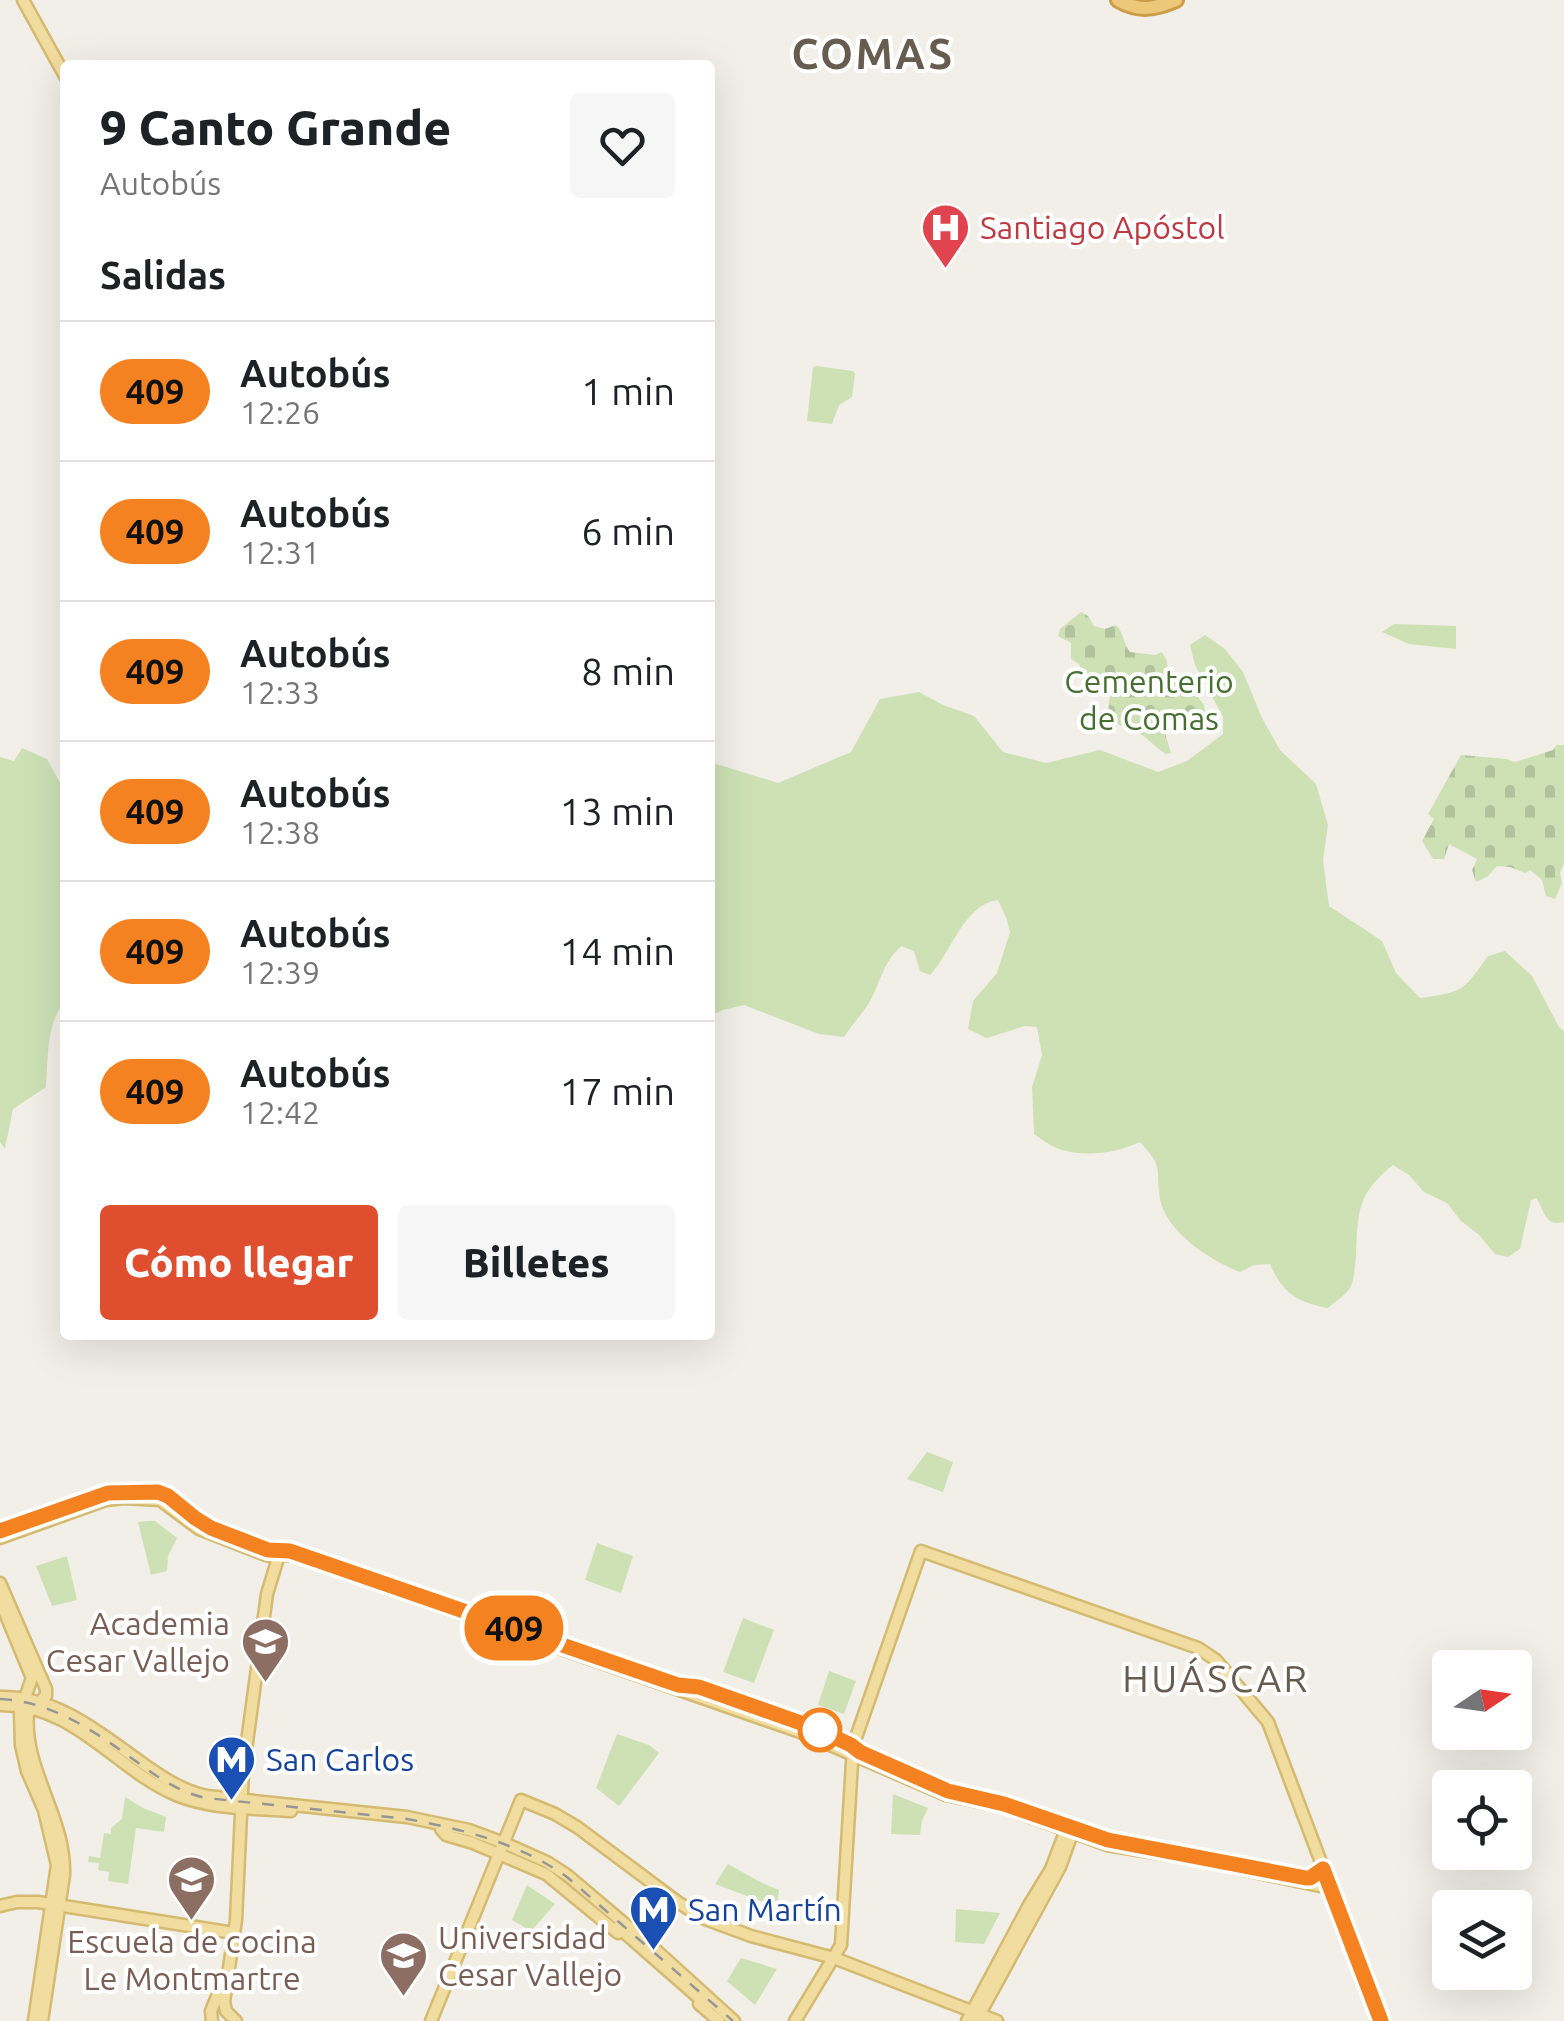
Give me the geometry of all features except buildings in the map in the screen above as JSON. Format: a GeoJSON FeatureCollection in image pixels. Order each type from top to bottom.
{"type":"FeatureCollection","features":[{"type":"Feature","properties":{"kind":"highway"},"geometry":{"type":"LineString","coordinates":[[1121,0],[1142,5],[1164,0]]}},
{"type":"Feature","properties":{"kind":"highway"},"geometry":{"type":"LineString","coordinates":[[1121,0],[1144,9],[1180,0]]}},
{"type":"Feature","properties":{"kind":"main road"},"geometry":{"type":"LineString","coordinates":[[25,0],[60,60]]}},
{"type":"Feature","properties":{"kind":"main road"},"geometry":{"type":"LineString","coordinates":[[25,0],[60,66]]}},
{"type":"Feature","properties":{"kind":"main road"},"geometry":{"type":"LineString","coordinates":[[0,1535],[108,1493],[158,1492],[211,1528],[268,1550],[675,1686],[699,1687],[929,1786],[1108,1840],[1306,1878],[1321,1870]]}},
{"type":"Feature","properties":{"kind":"main road"},"geometry":{"type":"LineString","coordinates":[[236,2021],[224,2002],[236,1801],[260,1606],[276,1553]]}},
{"type":"Feature","properties":{"kind":"main road"},"geometry":{"type":"LineString","coordinates":[[798,2021],[848,1938],[854,1752],[922,1553],[1198,1648],[1213,1657],[1268,1722],[1378,2021]]}},
{"type":"Feature","properties":{"kind":"main road"},"geometry":{"type":"LineString","coordinates":[[0,1583],[46,1689],[30,1703],[0,1706]]}},
{"type":"Feature","properties":{"kind":"main road"},"geometry":{"type":"LineString","coordinates":[[0,1601],[32,1676],[27,1731],[30,1752],[64,1854],[64,1874],[34,2021]]}},
{"type":"Feature","properties":{"kind":"main road"},"geometry":{"type":"LineString","coordinates":[[0,1695],[59,1708],[77,1717],[177,1786],[198,1794],[390,1818]]}},
{"type":"Feature","properties":{"kind":"main road"},"geometry":{"type":"LineString","coordinates":[[236,1801],[423,1823],[442,1827],[446,1835],[501,1847],[552,1865],[738,2021]]}},
{"type":"Feature","properties":{"kind":"main road"},"geometry":{"type":"LineString","coordinates":[[428,2021],[520,1802],[575,1831],[694,1918],[732,1935],[835,1962],[975,2018],[997,2021]]}},
{"type":"Feature","properties":{"kind":"main road"},"geometry":{"type":"LineString","coordinates":[[1070,1829],[1107,1845],[1327,1885]]}},
{"type":"Feature","properties":{"kind":"main road"},"geometry":{"type":"LineString","coordinates":[[975,2018],[1070,1829]]}},
{"type":"Feature","properties":{"kind":"main road"},"geometry":{"type":"LineString","coordinates":[[501,1847],[553,1878],[718,2021]]}},
{"type":"Feature","properties":{"kind":"main road"},"geometry":{"type":"LineString","coordinates":[[501,1847],[556,1874],[726,2021]]}},
{"type":"Feature","properties":{"kind":"main road"},"geometry":{"type":"LineString","coordinates":[[0,1908],[22,1902],[231,1935]]}},
{"type":"Feature","properties":{"kind":"main road"},"geometry":{"type":"LineString","coordinates":[[42,2021],[56,1907]]}},
{"type":"Feature","properties":{"kind":"main road"},"geometry":{"type":"LineString","coordinates":[[212,2021],[211,2011],[220,1991],[231,1935]]}},
{"type":"Feature","properties":{"kind":"green space"},"geometry":{"type":"Polygon","coordinates":[[[816,366],[855,374],[852,397],[839,405],[832,424],[807,421],[816,366]]]}},
{"type":"Feature","properties":{"kind":"green space","name":"Cementerio de Comas"},"geometry":{"type":"Polygon","coordinates":[[[1081,612],[1094,626],[1105,629],[1116,625],[1130,652],[1162,652],[1168,674],[1184,678],[1204,705],[1205,712],[1168,728],[1165,733],[1171,753],[1166,754],[1137,732],[1115,722],[1109,711],[1111,692],[1096,691],[1081,679],[1080,665],[1071,659],[1071,643],[1058,636],[1060,629],[1081,612]]]}},
{"type":"Feature","properties":{"kind":"green space"},"geometry":{"type":"Polygon","coordinates":[[[1394,624],[1456,626],[1456,649],[1409,644],[1382,632],[1394,624]]]}},
{"type":"Feature","properties":{"kind":"green space"},"geometry":{"type":"Polygon","coordinates":[[[1205,635],[1225,649],[1243,672],[1280,750],[1316,784],[1328,825],[1323,860],[1329,906],[1382,941],[1396,973],[1420,998],[1461,988],[1488,956],[1505,951],[1532,976],[1564,1031],[1564,1222],[1548,1220],[1536,1198],[1531,1200],[1520,1249],[1508,1257],[1495,1254],[1447,1203],[1424,1192],[1393,1165],[1372,1185],[1362,1204],[1351,1286],[1328,1308],[1317,1306],[1286,1290],[1270,1264],[1254,1265],[1240,1272],[1216,1261],[1180,1234],[1164,1211],[1156,1163],[1140,1142],[1112,1151],[1082,1153],[1058,1149],[1040,1139],[1034,1134],[1032,1087],[1042,1055],[1037,1027],[1025,1026],[987,1038],[968,1029],[973,1001],[997,973],[1010,932],[998,900],[976,910],[930,975],[920,971],[914,951],[902,946],[896,951],[869,1003],[844,1037],[819,1034],[744,1005],[715,1014],[715,764],[778,783],[851,752],[880,699],[919,692],[974,716],[1003,752],[1046,763],[1100,750],[1158,772],[1187,761],[1223,734],[1223,717],[1195,665],[1190,645],[1205,635]]]}},
{"type":"Feature","properties":{"kind":"green space"},"geometry":{"type":"Polygon","coordinates":[[[1564,745],[1564,863],[1555,899],[1546,896],[1542,880],[1530,870],[1525,873],[1497,866],[1476,882],[1472,870],[1477,859],[1449,844],[1444,859],[1433,859],[1422,841],[1434,819],[1428,814],[1461,755],[1515,762],[1553,750],[1564,745]]]}},
{"type":"Feature","properties":{"kind":"green space"},"geometry":{"type":"Polygon","coordinates":[[[22,748],[47,759],[60,783],[60,1008],[51,1031],[46,1087],[13,1109],[5,1149],[0,1142],[0,757],[14,761],[22,748]]]}},
{"type":"Feature","properties":{"kind":"green space"},"geometry":{"type":"Polygon","coordinates":[[[927,1452],[953,1462],[943,1492],[907,1479],[927,1452]]]}},
{"type":"Feature","properties":{"kind":"green space"},"geometry":{"type":"Polygon","coordinates":[[[155,1521],[177,1538],[168,1556],[167,1571],[151,1575],[138,1522],[155,1521]]]}},
{"type":"Feature","properties":{"kind":"green space"},"geometry":{"type":"Polygon","coordinates":[[[597,1543],[633,1556],[621,1593],[585,1580],[597,1543]]]}},
{"type":"Feature","properties":{"kind":"green space"},"geometry":{"type":"Polygon","coordinates":[[[67,1556],[77,1600],[52,1606],[36,1566],[67,1556]]]}},
{"type":"Feature","properties":{"kind":"green space"},"geometry":{"type":"Polygon","coordinates":[[[743,1618],[774,1630],[754,1683],[723,1672],[743,1618]]]}},
{"type":"Feature","properties":{"kind":"green space"},"geometry":{"type":"Polygon","coordinates":[[[829,1671],[856,1681],[844,1714],[818,1705],[829,1671]]]}},
{"type":"Feature","properties":{"kind":"green space"},"geometry":{"type":"Polygon","coordinates":[[[617,1734],[649,1745],[659,1753],[619,1806],[596,1788],[617,1734]]]}},
{"type":"Feature","properties":{"kind":"green space"},"geometry":{"type":"Polygon","coordinates":[[[893,1794],[928,1808],[920,1835],[891,1834],[893,1794]]]}},
{"type":"Feature","properties":{"kind":"green space"},"geometry":{"type":"Polygon","coordinates":[[[125,1797],[166,1817],[164,1832],[136,1828],[128,1884],[108,1881],[109,1872],[98,1870],[99,1863],[88,1862],[89,1856],[100,1858],[104,1833],[111,1834],[111,1828],[122,1819],[125,1797]]]}},
{"type":"Feature","properties":{"kind":"green space"},"geometry":{"type":"Polygon","coordinates":[[[728,1864],[779,1890],[777,1907],[715,1884],[728,1864]]]}},
{"type":"Feature","properties":{"kind":"green space"},"geometry":{"type":"Polygon","coordinates":[[[527,1885],[555,1904],[531,1931],[512,1920],[527,1885]]]}},
{"type":"Feature","properties":{"kind":"green space"},"geometry":{"type":"Polygon","coordinates":[[[956,1909],[1000,1913],[984,1944],[955,1942],[956,1909]]]}},
{"type":"Feature","properties":{"kind":"green space"},"geometry":{"type":"Polygon","coordinates":[[[741,1958],[777,1969],[755,2005],[727,1981],[741,1958]]]}},
{"type":"Feature","properties":{"kind":"railway"},"geometry":{"type":"LineString","coordinates":[[0,1699],[35,1705],[67,1717],[194,1795],[407,1819],[470,1833],[530,1855],[567,1877],[733,2021]]}},
{"type":"Feature","properties":{"kind":"bus line","name":"409"},"geometry":{"type":"LineString","coordinates":[[0,1531],[108,1493],[161,1493],[211,1528],[264,1548],[290,1551],[684,1687],[696,1686],[776,1713],[948,1791],[1004,1804],[1108,1840],[1306,1878],[1323,1869],[1381,2021]]}},
{"type":"Feature","properties":{"kind":"place","name":"Santiago Apóstol"},"geometry":{"type":"Point","coordinates":[945,270]}},
{"type":"Feature","properties":{"kind":"place","name":"Academia Cesar Vallejo"},"geometry":{"type":"Point","coordinates":[265,1684]}},
{"type":"Feature","properties":{"kind":"place","name":"San Carlos"},"geometry":{"type":"Point","coordinates":[231,1802]}},
{"type":"Feature","properties":{"kind":"place","name":"Escuela de cocina Le Montmartre"},"geometry":{"type":"Point","coordinates":[192,1922]}},
{"type":"Feature","properties":{"kind":"place","name":"San Martín"},"geometry":{"type":"Point","coordinates":[653,1952]}},
{"type":"Feature","properties":{"kind":"place","name":"Universidad Cesar Vallejo"},"geometry":{"type":"Point","coordinates":[403,1998]}},
{"type":"Feature","properties":{"kind":"district","name":"COMAS"},"geometry":{"type":"Point","coordinates":[873,54]}},
{"type":"Feature","properties":{"kind":"district","name":"HUÁSCAR"},"geometry":{"type":"Point","coordinates":[1216,1679]}}]}
